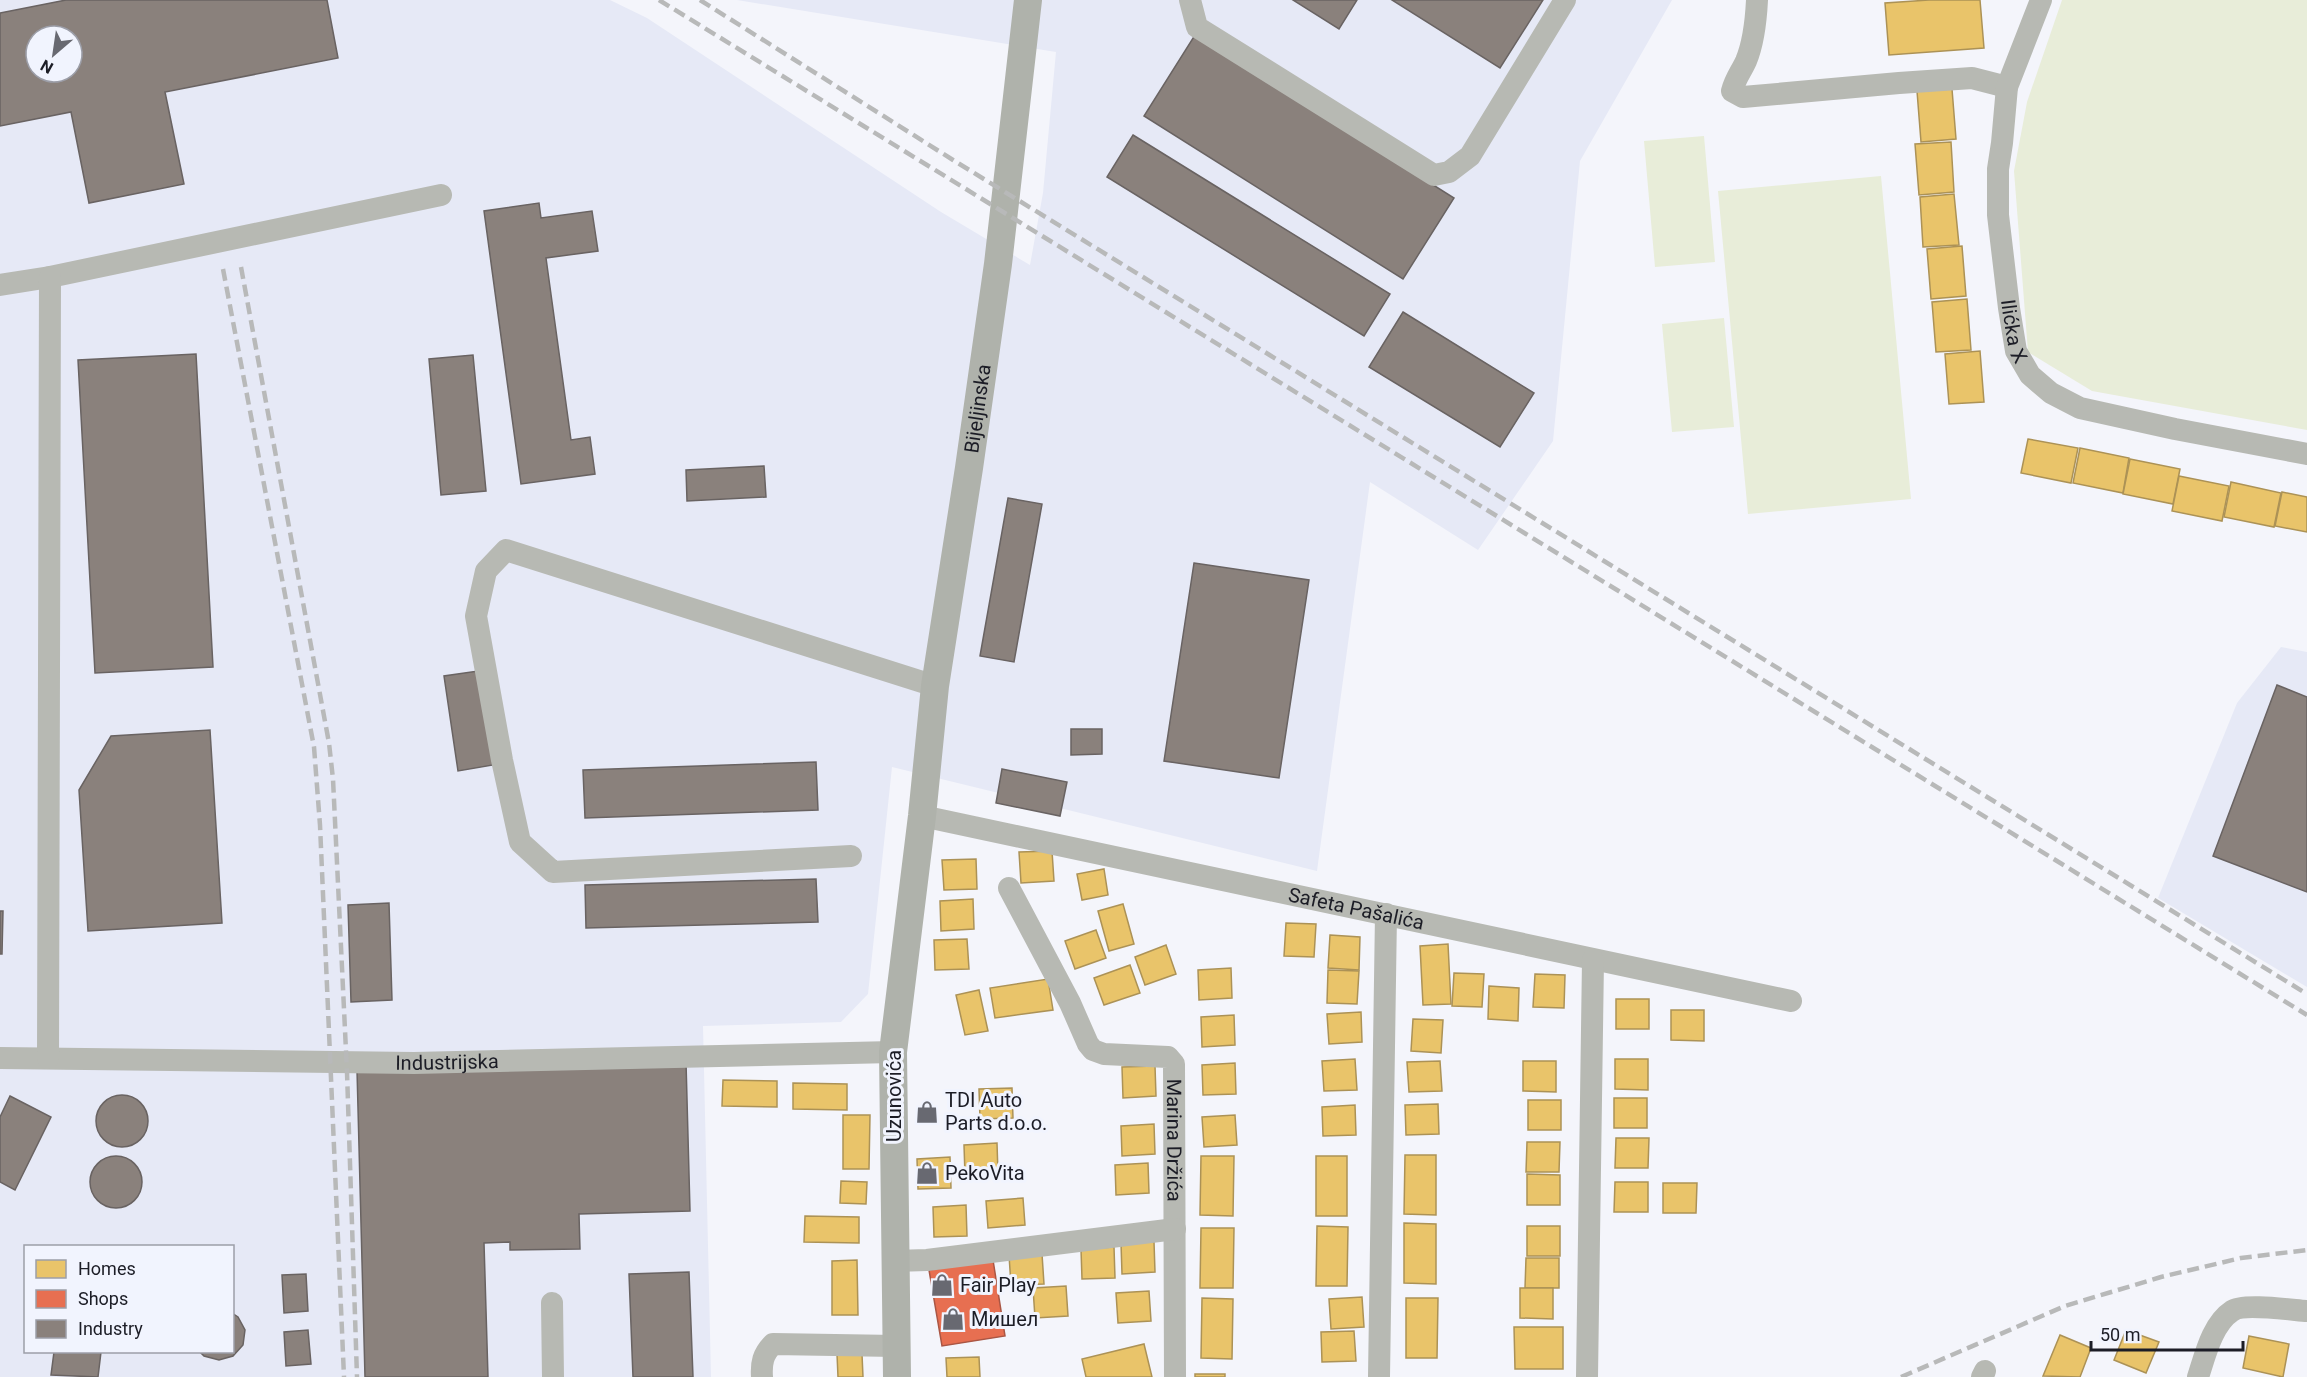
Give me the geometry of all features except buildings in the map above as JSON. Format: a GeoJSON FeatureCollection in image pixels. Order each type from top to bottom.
{"type":"FeatureCollection","features":[{"type":"Feature","properties":{"kind":"main road","name":"Bijeljinska"},"geometry":{"type":"LineString","coordinates":[[922,816],[935,686],[998,264],[1028,0]]}},
{"type":"Feature","properties":{"kind":"main road","name":"Uzunovića"},"geometry":{"type":"LineString","coordinates":[[897,1377],[893,1052],[922,816]]}},
{"type":"Feature","properties":{"kind":"street"},"geometry":{"type":"LineString","coordinates":[[1190,0],[1197,27],[1434,175],[1449,172],[1470,156],[1565,0]]}},
{"type":"Feature","properties":{"kind":"street"},"geometry":{"type":"LineString","coordinates":[[1757,0],[1756,21],[1746,61],[1735,79],[1732,91],[1743,97],[1972,78],[2007,87]]}},
{"type":"Feature","properties":{"kind":"street","name":"Ilićka X"},"geometry":{"type":"LineString","coordinates":[[2041,0],[2007,87],[1998,169],[1998,215],[2009,308],[2016,351],[2030,375],[2051,393],[2080,408],[2307,454]]}},
{"type":"Feature","properties":{"kind":"street"},"geometry":{"type":"LineString","coordinates":[[0,285],[50,277],[441,195]]}},
{"type":"Feature","properties":{"kind":"street"},"geometry":{"type":"LineString","coordinates":[[48,1058],[50,277]]}},
{"type":"Feature","properties":{"kind":"street"},"geometry":{"type":"LineString","coordinates":[[851,856],[553,872],[520,842],[476,616],[486,571],[506,550],[935,686]]}},
{"type":"Feature","properties":{"kind":"street","name":"Safeta Pašalića"},"geometry":{"type":"LineString","coordinates":[[922,816],[1791,1001]]}},
{"type":"Feature","properties":{"kind":"street","name":"Marina Držića"},"geometry":{"type":"LineString","coordinates":[[1009,888],[1093,1050],[1104,1054],[1168,1057],[1174,1064],[1175,1377]]}},
{"type":"Feature","properties":{"kind":"street"},"geometry":{"type":"LineString","coordinates":[[1379,1377],[1386,914]]}},
{"type":"Feature","properties":{"kind":"street"},"geometry":{"type":"LineString","coordinates":[[1587,1377],[1593,960]]}},
{"type":"Feature","properties":{"kind":"street","name":"Industrijska"},"geometry":{"type":"LineString","coordinates":[[0,1058],[414,1063],[893,1052]]}},
{"type":"Feature","properties":{"kind":"street"},"geometry":{"type":"LineString","coordinates":[[894,1262],[927,1260],[1175,1229]]}},
{"type":"Feature","properties":{"kind":"street"},"geometry":{"type":"LineString","coordinates":[[552,1303],[553,1377]]}},
{"type":"Feature","properties":{"kind":"street"},"geometry":{"type":"LineString","coordinates":[[2198,1377],[2222,1321],[2234,1309],[2307,1311]]}},
{"type":"Feature","properties":{"kind":"street"},"geometry":{"type":"LineString","coordinates":[[762,1377],[761,1366],[765,1353],[773,1344],[896,1346]]}},
{"type":"Feature","properties":{"kind":"shaded area"},"geometry":{"type":"Polygon","coordinates":[[[0,0],[610,0],[647,18],[941,212],[1030,265],[1043,193],[1056,52],[737,0],[1672,0],[1580,161],[1553,441],[1478,550],[1370,482],[1317,871],[892,767],[868,994],[841,1022],[703,1026],[711,1377],[0,1377],[0,0]]]}},
{"type":"Feature","properties":{"kind":"shaded area"},"geometry":{"type":"Polygon","coordinates":[[[2281,647],[2307,652],[2307,987],[2158,898],[2237,703],[2281,647]]]}},
{"type":"Feature","properties":{"kind":"green space"},"geometry":{"type":"Polygon","coordinates":[[[2062,0],[2307,0],[2307,430],[2092,391],[2028,352],[2014,171],[2027,102],[2062,0]]]}},
{"type":"Feature","properties":{"kind":"green space"},"geometry":{"type":"Polygon","coordinates":[[[1704,136],[1715,262],[1655,267],[1644,141],[1704,136]]]}},
{"type":"Feature","properties":{"kind":"green space"},"geometry":{"type":"Polygon","coordinates":[[[1881,176],[1911,499],[1748,514],[1718,191],[1881,176]]]}},
{"type":"Feature","properties":{"kind":"green space"},"geometry":{"type":"Polygon","coordinates":[[[1724,318],[1734,427],[1672,432],[1662,324],[1724,318]]]}},
{"type":"Feature","properties":{"kind":"railway"},"geometry":{"type":"LineString","coordinates":[[659,0],[2307,1015]]}},
{"type":"Feature","properties":{"kind":"railway"},"geometry":{"type":"LineString","coordinates":[[700,0],[953,160],[2307,994]]}},
{"type":"Feature","properties":{"kind":"railway"},"geometry":{"type":"LineString","coordinates":[[241,267],[329,743],[333,779],[347,1072],[357,1377]]}},
{"type":"Feature","properties":{"kind":"railway"},"geometry":{"type":"LineString","coordinates":[[223,269],[314,747],[320,825],[344,1377]]}},
{"type":"Feature","properties":{"kind":"railway"},"geometry":{"type":"LineString","coordinates":[[1901,1377],[2065,1306],[2161,1277],[2241,1258],[2307,1250]]}},
{"type":"Feature","properties":{"kind":"place","name":"TDI Auto Parts d.o.o."},"geometry":{"type":"Point","coordinates":[927,1112]}},
{"type":"Feature","properties":{"kind":"place","name":"PekoVita"},"geometry":{"type":"Point","coordinates":[927,1173]}},
{"type":"Feature","properties":{"kind":"place","name":"Fair Play"},"geometry":{"type":"Point","coordinates":[942,1285]}},
{"type":"Feature","properties":{"kind":"place","name":"Мишел"},"geometry":{"type":"Point","coordinates":[953,1319]}}]}
